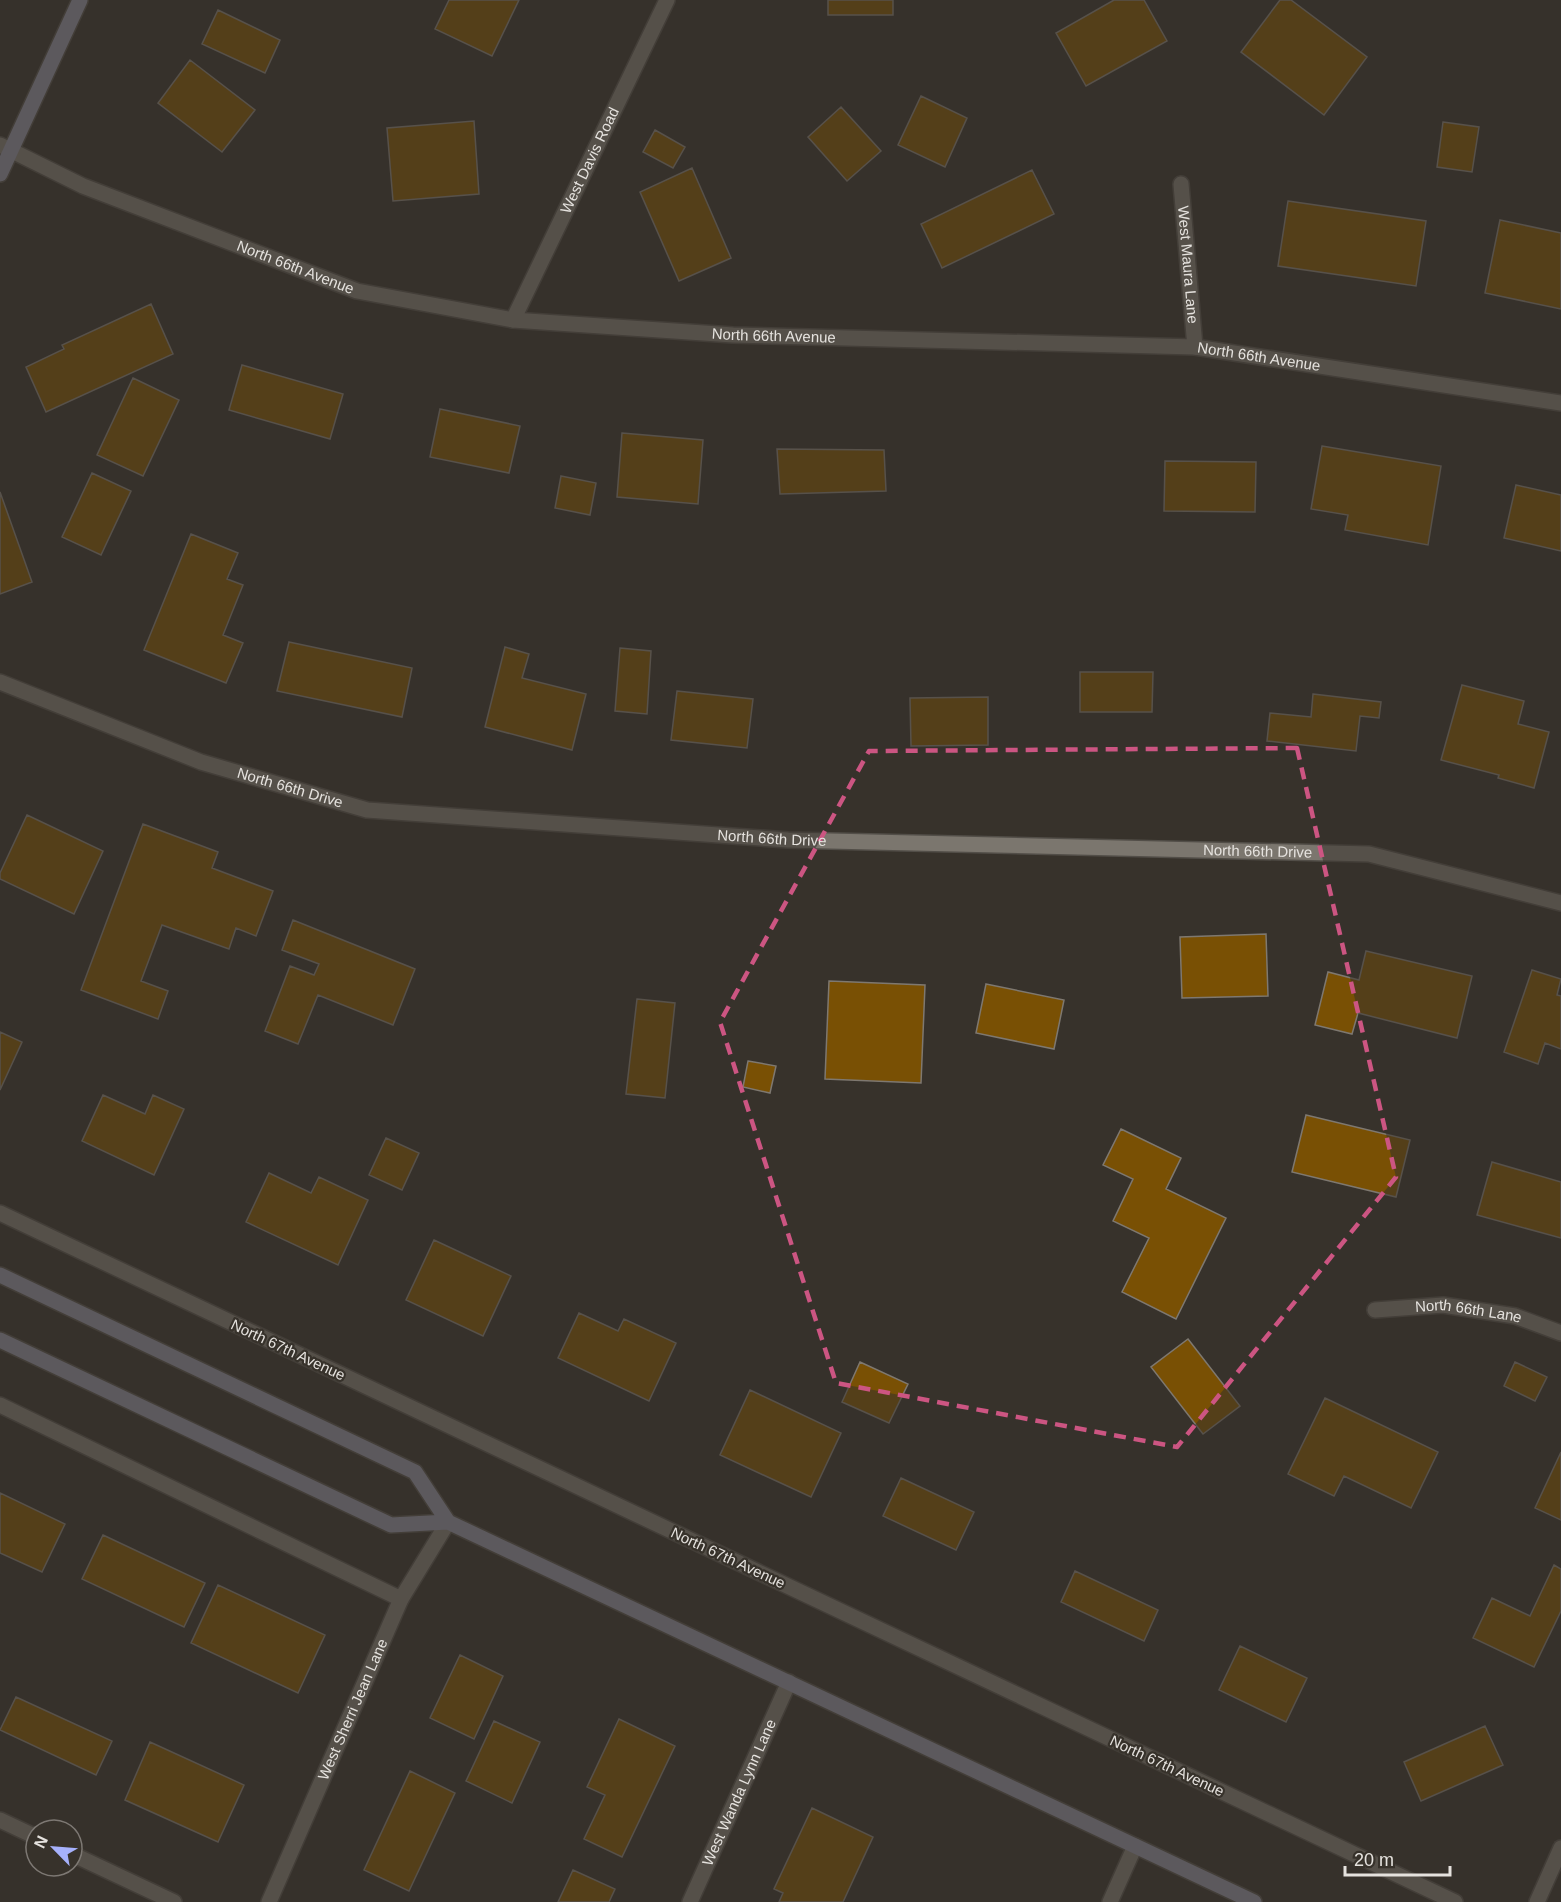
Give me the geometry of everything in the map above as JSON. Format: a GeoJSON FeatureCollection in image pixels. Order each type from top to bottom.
{"type":"FeatureCollection","features":[{"type":"Feature","properties":{"kind":"main road"},"geometry":{"type":"LineString","coordinates":[[0,174],[5,148],[80,0]]}},
{"type":"Feature","properties":{"kind":"main road"},"geometry":{"type":"LineString","coordinates":[[0,1275],[415,1472],[448,1522]]}},
{"type":"Feature","properties":{"kind":"main road"},"geometry":{"type":"LineString","coordinates":[[0,1340],[391,1525],[448,1522],[1254,1902]]}},
{"type":"Feature","properties":{"kind":"street","name":"West Davis Road"},"geometry":{"type":"LineString","coordinates":[[513,320],[667,0]]}},
{"type":"Feature","properties":{"kind":"street","name":"North 66th Avenue"},"geometry":{"type":"LineString","coordinates":[[5,148],[83,186],[357,291],[513,320],[733,335],[1195,347],[1561,403]]}},
{"type":"Feature","properties":{"kind":"street","name":"West Maura Lane"},"geometry":{"type":"LineString","coordinates":[[1181,184],[1195,347]]}},
{"type":"Feature","properties":{"kind":"street","name":"North 66th Drive"},"geometry":{"type":"LineString","coordinates":[[0,682],[201,762],[367,810],[788,840],[1369,854],[1561,903]]}},
{"type":"Feature","properties":{"kind":"street","name":"North 67th Avenue"},"geometry":{"type":"LineString","coordinates":[[0,1214],[1455,1902]]}},
{"type":"Feature","properties":{"kind":"street","name":"North 66th Lane"},"geometry":{"type":"LineString","coordinates":[[1375,1310],[1443,1305],[1515,1316],[1561,1334]]}},
{"type":"Feature","properties":{"kind":"street"},"geometry":{"type":"LineString","coordinates":[[0,1406],[402,1599]]}},
{"type":"Feature","properties":{"kind":"street","name":"West Sherri Jean Lane"},"geometry":{"type":"LineString","coordinates":[[269,1902],[402,1599],[448,1522]]}},
{"type":"Feature","properties":{"kind":"street","name":"West Wanda Lynn Lane"},"geometry":{"type":"LineString","coordinates":[[690,1902],[789,1682]]}},
{"type":"Feature","properties":{"kind":"street"},"geometry":{"type":"LineString","coordinates":[[0,1820],[24,1831]]}},
{"type":"Feature","properties":{"kind":"street"},"geometry":{"type":"LineString","coordinates":[[1110,1902],[1135,1846]]}},
{"type":"Feature","properties":{"kind":"street"},"geometry":{"type":"LineString","coordinates":[[1537,1902],[1561,1848]]}},
{"type":"Feature","properties":{"kind":"street"},"geometry":{"type":"LineString","coordinates":[[84,1860],[174,1902]]}},
{"type":"Feature","properties":{"kind":"highlighted area"},"geometry":{"type":"Polygon","coordinates":[[[1297,748],[1396,1177],[1177,1447],[836,1383],[720,1022],[869,751],[1297,748]]]}},
{"type":"Feature","properties":{"kind":"building"},"geometry":{"type":"Polygon","coordinates":[[[449,0],[519,0],[492,56],[435,29],[449,0]]]}},
{"type":"Feature","properties":{"kind":"building"},"geometry":{"type":"Polygon","coordinates":[[[828,0],[893,0],[893,15],[828,15],[828,0]]]}},
{"type":"Feature","properties":{"kind":"building"},"geometry":{"type":"Polygon","coordinates":[[[1114,0],[1144,0],[1167,41],[1086,86],[1056,33],[1114,0]]]}},
{"type":"Feature","properties":{"kind":"building"},"geometry":{"type":"Polygon","coordinates":[[[1280,0],[1291,0],[1367,57],[1324,115],[1241,52],[1280,0]]]}},
{"type":"Feature","properties":{"kind":"building"},"geometry":{"type":"Polygon","coordinates":[[[218,10],[280,40],[265,73],[202,44],[218,10]]]}},
{"type":"Feature","properties":{"kind":"building"},"geometry":{"type":"Polygon","coordinates":[[[190,60],[255,110],[222,152],[158,103],[190,60]]]}},
{"type":"Feature","properties":{"kind":"building"},"geometry":{"type":"Polygon","coordinates":[[[921,96],[967,118],[945,167],[898,145],[921,96]]]}},
{"type":"Feature","properties":{"kind":"building"},"geometry":{"type":"Polygon","coordinates":[[[841,107],[881,151],[847,181],[808,137],[841,107]]]}},
{"type":"Feature","properties":{"kind":"building"},"geometry":{"type":"Polygon","coordinates":[[[474,121],[479,194],[393,201],[387,128],[474,121]]]}},
{"type":"Feature","properties":{"kind":"building"},"geometry":{"type":"Polygon","coordinates":[[[1443,122],[1479,127],[1472,172],[1437,167],[1443,122]]]}},
{"type":"Feature","properties":{"kind":"building"},"geometry":{"type":"Polygon","coordinates":[[[655,130],[685,147],[673,168],[643,152],[655,130]]]}},
{"type":"Feature","properties":{"kind":"building"},"geometry":{"type":"Polygon","coordinates":[[[692,168],[731,258],[679,281],[640,192],[692,168]]]}},
{"type":"Feature","properties":{"kind":"building"},"geometry":{"type":"Polygon","coordinates":[[[1032,170],[1054,214],[942,268],[921,224],[1032,170]]]}},
{"type":"Feature","properties":{"kind":"building"},"geometry":{"type":"Polygon","coordinates":[[[1288,201],[1426,221],[1416,286],[1278,266],[1288,201]]]}},
{"type":"Feature","properties":{"kind":"building"},"geometry":{"type":"Polygon","coordinates":[[[1500,220],[1561,233],[1561,309],[1485,293],[1500,220]]]}},
{"type":"Feature","properties":{"kind":"building"},"geometry":{"type":"Polygon","coordinates":[[[151,304],[173,354],[46,412],[26,367],[64,349],[62,345],[151,304]]]}},
{"type":"Feature","properties":{"kind":"building"},"geometry":{"type":"Polygon","coordinates":[[[242,365],[343,394],[330,439],[229,410],[242,365]]]}},
{"type":"Feature","properties":{"kind":"building"},"geometry":{"type":"Polygon","coordinates":[[[133,378],[179,400],[143,476],[97,455],[133,378]]]}},
{"type":"Feature","properties":{"kind":"building"},"geometry":{"type":"Polygon","coordinates":[[[440,409],[520,426],[509,473],[430,457],[440,409]]]}},
{"type":"Feature","properties":{"kind":"building"},"geometry":{"type":"Polygon","coordinates":[[[622,433],[703,440],[698,504],[617,497],[622,433]]]}},
{"type":"Feature","properties":{"kind":"building"},"geometry":{"type":"Polygon","coordinates":[[[1322,446],[1441,466],[1428,545],[1345,530],[1348,515],[1311,509],[1322,446]]]}},
{"type":"Feature","properties":{"kind":"building"},"geometry":{"type":"Polygon","coordinates":[[[777,449],[884,450],[886,491],[780,494],[777,449]]]}},
{"type":"Feature","properties":{"kind":"building"},"geometry":{"type":"Polygon","coordinates":[[[1165,461],[1256,462],[1255,512],[1164,511],[1165,461]]]}},
{"type":"Feature","properties":{"kind":"building"},"geometry":{"type":"Polygon","coordinates":[[[92,473],[131,491],[101,555],[62,537],[92,473]]]}},
{"type":"Feature","properties":{"kind":"building"},"geometry":{"type":"Polygon","coordinates":[[[561,476],[596,483],[590,515],[555,508],[561,476]]]}},
{"type":"Feature","properties":{"kind":"building"},"geometry":{"type":"Polygon","coordinates":[[[1516,485],[1561,495],[1561,551],[1504,538],[1516,485]]]}},
{"type":"Feature","properties":{"kind":"building"},"geometry":{"type":"Polygon","coordinates":[[[0,492],[32,582],[0,594],[0,492]]]}},
{"type":"Feature","properties":{"kind":"building"},"geometry":{"type":"Polygon","coordinates":[[[191,534],[238,553],[227,579],[243,585],[223,635],[243,643],[226,683],[144,650],[191,534]]]}},
{"type":"Feature","properties":{"kind":"building"},"geometry":{"type":"Polygon","coordinates":[[[289,642],[412,668],[402,717],[277,691],[289,642]]]}},
{"type":"Feature","properties":{"kind":"building"},"geometry":{"type":"Polygon","coordinates":[[[505,647],[529,654],[522,678],[586,694],[572,750],[485,727],[505,647]]]}},
{"type":"Feature","properties":{"kind":"building"},"geometry":{"type":"Polygon","coordinates":[[[620,648],[651,651],[647,714],[615,711],[620,648]]]}},
{"type":"Feature","properties":{"kind":"building"},"geometry":{"type":"Polygon","coordinates":[[[1080,672],[1153,672],[1152,712],[1080,712],[1080,672]]]}},
{"type":"Feature","properties":{"kind":"building"},"geometry":{"type":"Polygon","coordinates":[[[1462,685],[1524,701],[1518,724],[1549,732],[1534,788],[1498,778],[1499,775],[1441,760],[1462,685]]]}},
{"type":"Feature","properties":{"kind":"building"},"geometry":{"type":"Polygon","coordinates":[[[677,691],[753,699],[747,748],[671,740],[677,691]]]}},
{"type":"Feature","properties":{"kind":"building"},"geometry":{"type":"Polygon","coordinates":[[[1313,694],[1381,702],[1379,718],[1360,716],[1356,751],[1267,741],[1270,713],[1311,717],[1313,694]]]}},
{"type":"Feature","properties":{"kind":"building"},"geometry":{"type":"Polygon","coordinates":[[[988,697],[988,745],[911,746],[910,698],[988,697]]]}},
{"type":"Feature","properties":{"kind":"building"},"geometry":{"type":"Polygon","coordinates":[[[27,815],[103,851],[74,914],[0,879],[0,873],[27,815]]]}},
{"type":"Feature","properties":{"kind":"building"},"geometry":{"type":"Polygon","coordinates":[[[143,824],[218,852],[212,868],[273,891],[256,936],[236,928],[229,949],[162,925],[141,981],[168,991],[158,1019],[81,990],[143,824]]]}},
{"type":"Feature","properties":{"kind":"building"},"geometry":{"type":"Polygon","coordinates":[[[293,920],[415,969],[393,1025],[318,995],[298,1044],[265,1031],[290,966],[314,975],[319,964],[282,950],[293,920]]]}},
{"type":"Feature","properties":{"kind":"building"},"geometry":{"type":"Polygon","coordinates":[[[1266,934],[1268,996],[1182,998],[1180,937],[1266,934]]]}},
{"type":"Feature","properties":{"kind":"building"},"geometry":{"type":"Polygon","coordinates":[[[1366,951],[1472,976],[1457,1038],[1358,1013],[1352,1034],[1315,1025],[1328,972],[1359,980],[1366,951]]]}},
{"type":"Feature","properties":{"kind":"building"},"geometry":{"type":"Polygon","coordinates":[[[1532,970],[1561,979],[1557,995],[1561,996],[1561,1049],[1545,1043],[1538,1064],[1504,1052],[1532,970]]]}},
{"type":"Feature","properties":{"kind":"building"},"geometry":{"type":"Polygon","coordinates":[[[829,981],[925,985],[921,1083],[825,1079],[829,981]]]}},
{"type":"Feature","properties":{"kind":"building"},"geometry":{"type":"Polygon","coordinates":[[[986,984],[1064,1000],[1054,1049],[976,1033],[986,984]]]}},
{"type":"Feature","properties":{"kind":"building"},"geometry":{"type":"Polygon","coordinates":[[[637,999],[675,1003],[665,1098],[626,1094],[637,999]]]}},
{"type":"Feature","properties":{"kind":"building"},"geometry":{"type":"Polygon","coordinates":[[[0,1032],[22,1042],[0,1090],[0,1032]]]}},
{"type":"Feature","properties":{"kind":"building"},"geometry":{"type":"Polygon","coordinates":[[[748,1061],[776,1066],[770,1093],[743,1087],[748,1061]]]}},
{"type":"Feature","properties":{"kind":"building"},"geometry":{"type":"Polygon","coordinates":[[[103,1095],[145,1114],[153,1095],[184,1109],[154,1175],[82,1141],[103,1095]]]}},
{"type":"Feature","properties":{"kind":"building"},"geometry":{"type":"Polygon","coordinates":[[[1306,1115],[1410,1140],[1396,1197],[1292,1172],[1306,1115]]]}},
{"type":"Feature","properties":{"kind":"building"},"geometry":{"type":"Polygon","coordinates":[[[1121,1129],[1181,1158],[1166,1189],[1226,1218],[1176,1319],[1122,1292],[1149,1238],[1113,1221],[1133,1179],[1103,1165],[1121,1129]]]}},
{"type":"Feature","properties":{"kind":"building"},"geometry":{"type":"Polygon","coordinates":[[[386,1138],[419,1153],[402,1190],[369,1175],[386,1138]]]}},
{"type":"Feature","properties":{"kind":"building"},"geometry":{"type":"Polygon","coordinates":[[[1492,1162],[1561,1182],[1561,1238],[1477,1215],[1492,1162]]]}},
{"type":"Feature","properties":{"kind":"building"},"geometry":{"type":"Polygon","coordinates":[[[269,1173],[311,1193],[319,1177],[368,1200],[338,1265],[246,1222],[269,1173]]]}},
{"type":"Feature","properties":{"kind":"building"},"geometry":{"type":"Polygon","coordinates":[[[434,1240],[511,1276],[483,1336],[406,1300],[434,1240]]]}},
{"type":"Feature","properties":{"kind":"building"},"geometry":{"type":"Polygon","coordinates":[[[579,1313],[618,1331],[624,1319],[676,1343],[649,1401],[558,1358],[579,1313]]]}},
{"type":"Feature","properties":{"kind":"building"},"geometry":{"type":"Polygon","coordinates":[[[1188,1339],[1240,1406],[1203,1434],[1151,1367],[1188,1339]]]}},
{"type":"Feature","properties":{"kind":"building"},"geometry":{"type":"Polygon","coordinates":[[[860,1362],[908,1384],[889,1423],[842,1402],[860,1362]]]}},
{"type":"Feature","properties":{"kind":"building"},"geometry":{"type":"Polygon","coordinates":[[[1515,1362],[1547,1377],[1535,1401],[1504,1386],[1515,1362]]]}},
{"type":"Feature","properties":{"kind":"building"},"geometry":{"type":"Polygon","coordinates":[[[750,1390],[841,1433],[811,1497],[720,1455],[750,1390]]]}},
{"type":"Feature","properties":{"kind":"building"},"geometry":{"type":"Polygon","coordinates":[[[1325,1398],[1438,1452],[1411,1508],[1344,1476],[1334,1496],[1288,1474],[1325,1398]]]}},
{"type":"Feature","properties":{"kind":"building"},"geometry":{"type":"Polygon","coordinates":[[[1561,1452],[1561,1520],[1535,1508],[1561,1452]]]}},
{"type":"Feature","properties":{"kind":"building"},"geometry":{"type":"Polygon","coordinates":[[[901,1478],[974,1512],[956,1550],[883,1516],[901,1478]]]}},
{"type":"Feature","properties":{"kind":"building"},"geometry":{"type":"Polygon","coordinates":[[[0,1493],[65,1524],[42,1572],[0,1553],[0,1493]]]}},
{"type":"Feature","properties":{"kind":"building"},"geometry":{"type":"Polygon","coordinates":[[[103,1535],[205,1583],[184,1627],[82,1579],[103,1535]]]}},
{"type":"Feature","properties":{"kind":"building"},"geometry":{"type":"Polygon","coordinates":[[[1554,1565],[1561,1569],[1561,1611],[1534,1667],[1473,1638],[1492,1598],[1530,1616],[1554,1565]]]}},
{"type":"Feature","properties":{"kind":"building"},"geometry":{"type":"Polygon","coordinates":[[[1075,1571],[1158,1610],[1144,1641],[1061,1602],[1075,1571]]]}},
{"type":"Feature","properties":{"kind":"building"},"geometry":{"type":"Polygon","coordinates":[[[218,1585],[325,1635],[298,1693],[191,1643],[218,1585]]]}},
{"type":"Feature","properties":{"kind":"building"},"geometry":{"type":"Polygon","coordinates":[[[1240,1646],[1307,1678],[1286,1722],[1219,1690],[1240,1646]]]}},
{"type":"Feature","properties":{"kind":"building"},"geometry":{"type":"Polygon","coordinates":[[[460,1655],[503,1676],[474,1739],[430,1718],[460,1655]]]}},
{"type":"Feature","properties":{"kind":"building"},"geometry":{"type":"Polygon","coordinates":[[[16,1697],[112,1741],[96,1775],[0,1730],[16,1697]]]}},
{"type":"Feature","properties":{"kind":"building"},"geometry":{"type":"Polygon","coordinates":[[[619,1719],[675,1746],[622,1857],[584,1839],[605,1795],[587,1787],[619,1719]]]}},
{"type":"Feature","properties":{"kind":"building"},"geometry":{"type":"Polygon","coordinates":[[[494,1721],[540,1742],[512,1803],[466,1781],[494,1721]]]}},
{"type":"Feature","properties":{"kind":"building"},"geometry":{"type":"Polygon","coordinates":[[[1485,1726],[1503,1765],[1421,1801],[1404,1762],[1485,1726]]]}},
{"type":"Feature","properties":{"kind":"building"},"geometry":{"type":"Polygon","coordinates":[[[150,1742],[244,1785],[218,1842],[125,1800],[150,1742]]]}},
{"type":"Feature","properties":{"kind":"building"},"geometry":{"type":"Polygon","coordinates":[[[410,1771],[455,1793],[409,1891],[364,1870],[410,1771]]]}},
{"type":"Feature","properties":{"kind":"building"},"geometry":{"type":"Polygon","coordinates":[[[812,1808],[873,1837],[843,1902],[779,1902],[783,1893],[774,1889],[812,1808]]]}},
{"type":"Feature","properties":{"kind":"building"},"geometry":{"type":"Polygon","coordinates":[[[573,1870],[615,1889],[609,1902],[558,1902],[573,1870]]]}}]}
